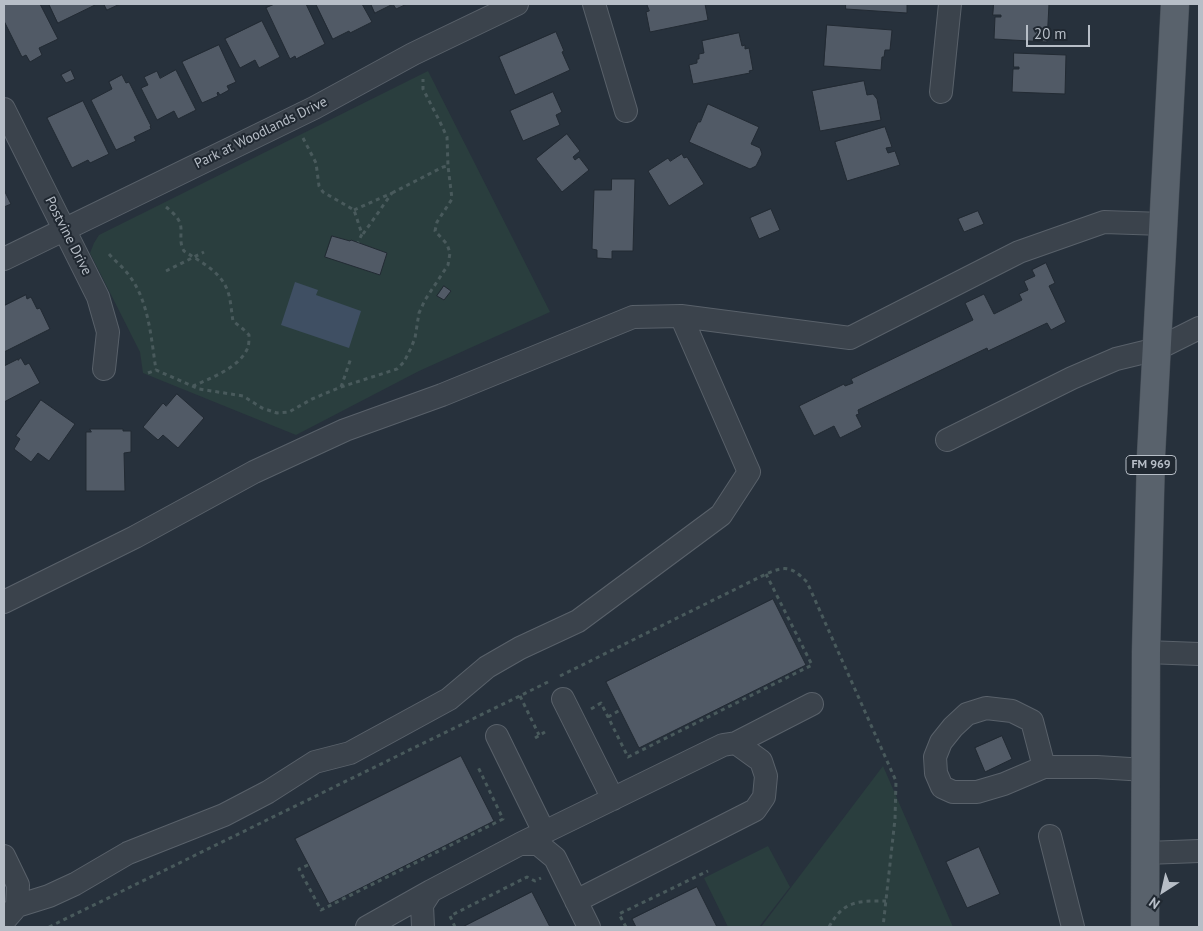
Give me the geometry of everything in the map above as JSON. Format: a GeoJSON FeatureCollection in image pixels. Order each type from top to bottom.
{"type":"FeatureCollection","features":[{"type":"Feature","properties":{"kind":"main road","name":"FM 969"},"geometry":{"type":"LineString","coordinates":[[1145,927],[1146,652],[1151,456],[1175,4]]}},
{"type":"Feature","properties":{"kind":"street","name":"Park at Woodlands Drive"},"geometry":{"type":"LineString","coordinates":[[4,259],[314,108],[413,54],[517,4]]}},
{"type":"Feature","properties":{"kind":"street"},"geometry":{"type":"LineString","coordinates":[[594,4],[626,111]]}},
{"type":"Feature","properties":{"kind":"street"},"geometry":{"type":"LineString","coordinates":[[941,92],[950,4]]}},
{"type":"Feature","properties":{"kind":"street","name":"Postvine Drive"},"geometry":{"type":"LineString","coordinates":[[4,109],[98,296],[108,332],[104,369]]}},
{"type":"Feature","properties":{"kind":"street"},"geometry":{"type":"LineString","coordinates":[[4,602],[135,537],[254,472],[344,430],[442,395],[632,317],[681,316],[850,338],[1019,252],[1104,222],[1163,224]]}},
{"type":"Feature","properties":{"kind":"street"},"geometry":{"type":"LineString","coordinates":[[10,913],[75,884],[128,853],[224,815],[268,792],[315,762],[350,753],[449,699],[487,667],[520,648],[578,621],[721,515],[749,472],[681,316]]}},
{"type":"Feature","properties":{"kind":"street"},"geometry":{"type":"LineString","coordinates":[[947,440],[1072,378],[1116,359],[1157,349],[1199,328]]}},
{"type":"Feature","properties":{"kind":"street"},"geometry":{"type":"LineString","coordinates":[[1146,652],[1199,654]]}},
{"type":"Feature","properties":{"kind":"street"},"geometry":{"type":"LineString","coordinates":[[563,699],[613,799]]}},
{"type":"Feature","properties":{"kind":"street"},"geometry":{"type":"LineString","coordinates":[[367,927],[520,844],[723,745],[736,743],[812,704]]}},
{"type":"Feature","properties":{"kind":"street"},"geometry":{"type":"LineString","coordinates":[[1044,767],[1032,721],[1012,711],[986,708],[967,714],[952,727],[941,742],[935,757],[936,772],[942,787],[953,792],[977,792],[1004,784],[1044,767],[1097,767],[1146,770]]}},
{"type":"Feature","properties":{"kind":"street"},"geometry":{"type":"LineString","coordinates":[[497,736],[544,832]]}},
{"type":"Feature","properties":{"kind":"street"},"geometry":{"type":"LineString","coordinates":[[576,901],[755,810],[764,796],[766,776],[761,761],[736,743]]}},
{"type":"Feature","properties":{"kind":"street"},"geometry":{"type":"LineString","coordinates":[[1050,836],[1073,927]]}},
{"type":"Feature","properties":{"kind":"street"},"geometry":{"type":"LineString","coordinates":[[520,844],[538,844],[555,858],[589,927]]}},
{"type":"Feature","properties":{"kind":"street"},"geometry":{"type":"LineString","coordinates":[[1146,853],[1199,851]]}},
{"type":"Feature","properties":{"kind":"street"},"geometry":{"type":"LineString","coordinates":[[4,856],[18,885],[10,913]]}},
{"type":"Feature","properties":{"kind":"street"},"geometry":{"type":"LineString","coordinates":[[423,927],[422,905],[431,891]]}},
{"type":"Feature","properties":{"kind":"path"},"geometry":{"type":"LineString","coordinates":[[148,373],[156,370],[198,389],[243,396],[262,408],[276,413],[289,412],[312,399],[342,387],[397,369],[404,362],[415,338],[419,313],[425,300],[448,266],[450,253],[447,244],[435,231],[437,222],[452,199],[447,138],[422,89],[423,79]]}},
{"type":"Feature","properties":{"kind":"path"},"geometry":{"type":"LineString","coordinates":[[303,138],[316,163],[319,186],[323,192],[354,210],[362,234]]}},
{"type":"Feature","properties":{"kind":"path"},"geometry":{"type":"LineString","coordinates":[[354,210],[442,167],[448,166]]}},
{"type":"Feature","properties":{"kind":"path"},"geometry":{"type":"LineString","coordinates":[[358,242],[392,193]]}},
{"type":"Feature","properties":{"kind":"path"},"geometry":{"type":"LineString","coordinates":[[166,207],[174,213],[180,223],[181,246],[184,251],[218,275],[227,287],[233,322],[249,335],[248,347],[241,358],[218,375],[193,386]]}},
{"type":"Feature","properties":{"kind":"path"},"geometry":{"type":"LineString","coordinates":[[166,271],[204,252]]}},
{"type":"Feature","properties":{"kind":"path"},"geometry":{"type":"LineString","coordinates":[[109,254],[129,274],[143,298],[156,370]]}},
{"type":"Feature","properties":{"kind":"path"},"geometry":{"type":"LineString","coordinates":[[342,387],[351,358]]}},
{"type":"Feature","properties":{"kind":"path"},"geometry":{"type":"LineString","coordinates":[[586,712],[601,703],[628,757],[812,665],[766,574]]}},
{"type":"Feature","properties":{"kind":"path"},"geometry":{"type":"LineString","coordinates":[[520,696],[539,735]]}},
{"type":"Feature","properties":{"kind":"path"},"geometry":{"type":"LineString","coordinates":[[608,717],[620,710]]}},
{"type":"Feature","properties":{"kind":"path"},"geometry":{"type":"LineString","coordinates":[[535,738],[545,732]]}},
{"type":"Feature","properties":{"kind":"path"},"geometry":{"type":"LineString","coordinates":[[308,864],[299,869],[321,910],[503,819],[478,767]]}},
{"type":"Feature","properties":{"kind":"path"},"geometry":{"type":"LineString","coordinates":[[626,927],[619,914],[708,871]]}},
{"type":"Feature","properties":{"kind":"path"},"geometry":{"type":"LineString","coordinates":[[455,927],[450,916],[527,877],[536,881],[546,876]]}},
{"type":"Feature","properties":{"kind":"path"},"geometry":{"type":"LineString","coordinates":[[829,927],[843,908],[852,903],[886,900]]}},
{"type":"Feature","properties":{"kind":"green space"},"geometry":{"type":"Polygon","coordinates":[[[428,71],[550,312],[419,371],[296,435],[143,373],[140,352],[90,253],[99,235],[428,71]]]}},
{"type":"Feature","properties":{"kind":"green space"},"geometry":{"type":"Polygon","coordinates":[[[883,766],[953,927],[761,927],[883,766]]]}},
{"type":"Feature","properties":{"kind":"green space"},"geometry":{"type":"Polygon","coordinates":[[[768,846],[790,887],[759,927],[728,927],[704,878],[768,846]]]}},
{"type":"Feature","properties":{"kind":"water"},"geometry":{"type":"Polygon","coordinates":[[[295,282],[318,290],[316,295],[361,311],[349,348],[281,325],[295,282]]]}},
{"type":"Feature","properties":{"kind":"building"},"geometry":{"type":"Polygon","coordinates":[[[4,4],[40,4],[58,39],[39,48],[42,55],[30,62],[26,55],[22,57],[4,21],[4,4]]]}},
{"type":"Feature","properties":{"kind":"building"},"geometry":{"type":"Polygon","coordinates":[[[49,4],[94,4],[95,5],[58,23],[49,4]]]}},
{"type":"Feature","properties":{"kind":"building"},"geometry":{"type":"Polygon","coordinates":[[[104,4],[120,4],[107,10],[104,4]]]}},
{"type":"Feature","properties":{"kind":"building"},"geometry":{"type":"Polygon","coordinates":[[[275,4],[306,4],[325,44],[296,59],[295,56],[290,59],[266,8],[275,4]]]}},
{"type":"Feature","properties":{"kind":"building"},"geometry":{"type":"Polygon","coordinates":[[[316,4],[362,4],[372,22],[333,39],[316,4]]]}},
{"type":"Feature","properties":{"kind":"building"},"geometry":{"type":"Polygon","coordinates":[[[371,4],[393,4],[375,13],[371,4]]]}},
{"type":"Feature","properties":{"kind":"building"},"geometry":{"type":"Polygon","coordinates":[[[393,4],[407,4],[396,9],[393,4]]]}},
{"type":"Feature","properties":{"kind":"building"},"geometry":{"type":"Polygon","coordinates":[[[647,4],[705,4],[708,20],[650,32],[646,12],[649,11],[647,4]]]}},
{"type":"Feature","properties":{"kind":"building"},"geometry":{"type":"Polygon","coordinates":[[[846,4],[907,4],[907,13],[846,9],[846,4]]]}},
{"type":"Feature","properties":{"kind":"building"},"geometry":{"type":"Polygon","coordinates":[[[994,4],[1049,4],[1047,42],[994,39],[995,17],[1001,17],[1001,15],[993,15],[994,4]]]}},
{"type":"Feature","properties":{"kind":"building"},"geometry":{"type":"Polygon","coordinates":[[[262,21],[280,57],[259,68],[255,60],[240,68],[225,39],[262,21]]]}},
{"type":"Feature","properties":{"kind":"building"},"geometry":{"type":"Polygon","coordinates":[[[827,25],[892,30],[890,50],[885,50],[884,57],[882,57],[881,70],[824,66],[827,25]]]}},
{"type":"Feature","properties":{"kind":"building"},"geometry":{"type":"Polygon","coordinates":[[[556,32],[570,70],[515,95],[499,57],[556,32]]]}},
{"type":"Feature","properties":{"kind":"building"},"geometry":{"type":"Polygon","coordinates":[[[739,33],[742,46],[745,45],[745,49],[749,48],[753,70],[749,71],[750,73],[693,84],[689,65],[697,63],[699,54],[704,53],[702,41],[739,33]]]}},
{"type":"Feature","properties":{"kind":"building"},"geometry":{"type":"Polygon","coordinates":[[[219,45],[236,82],[227,86],[229,90],[220,95],[218,92],[218,96],[202,103],[182,62],[219,45]]]}},
{"type":"Feature","properties":{"kind":"building"},"geometry":{"type":"Polygon","coordinates":[[[1014,53],[1066,55],[1065,94],[1012,92],[1013,69],[1019,69],[1019,67],[1014,67],[1014,53]]]}},
{"type":"Feature","properties":{"kind":"building"},"geometry":{"type":"Polygon","coordinates":[[[71,70],[75,79],[66,83],[61,75],[71,70]]]}},
{"type":"Feature","properties":{"kind":"building"},"geometry":{"type":"Polygon","coordinates":[[[176,70],[196,110],[178,119],[174,111],[157,120],[141,88],[148,85],[144,77],[157,71],[160,78],[176,70]]]}},
{"type":"Feature","properties":{"kind":"building"},"geometry":{"type":"Polygon","coordinates":[[[122,75],[126,83],[129,82],[151,129],[134,137],[136,141],[116,150],[91,100],[112,89],[109,82],[122,75]]]}},
{"type":"Feature","properties":{"kind":"building"},"geometry":{"type":"Polygon","coordinates":[[[864,81],[867,95],[873,94],[877,99],[881,120],[820,131],[812,91],[864,81]]]}},
{"type":"Feature","properties":{"kind":"building"},"geometry":{"type":"Polygon","coordinates":[[[553,92],[562,112],[556,115],[560,125],[523,141],[510,111],[553,92]]]}},
{"type":"Feature","properties":{"kind":"building"},"geometry":{"type":"Polygon","coordinates":[[[83,101],[109,154],[90,163],[88,160],[72,168],[47,118],[83,101]]]}},
{"type":"Feature","properties":{"kind":"building"},"geometry":{"type":"Polygon","coordinates":[[[708,104],[759,127],[751,144],[760,148],[762,154],[756,166],[750,169],[689,142],[708,104]]]}},
{"type":"Feature","properties":{"kind":"building"},"geometry":{"type":"Polygon","coordinates":[[[885,127],[892,147],[886,148],[888,153],[895,151],[900,165],[847,181],[835,142],[885,127]]]}},
{"type":"Feature","properties":{"kind":"building"},"geometry":{"type":"Polygon","coordinates":[[[567,134],[580,151],[573,157],[575,160],[579,157],[589,170],[562,192],[536,159],[567,134]]]}},
{"type":"Feature","properties":{"kind":"building"},"geometry":{"type":"Polygon","coordinates":[[[682,154],[684,158],[687,157],[704,184],[669,206],[648,171],[668,158],[670,161],[682,154]]]}},
{"type":"Feature","properties":{"kind":"building"},"geometry":{"type":"Polygon","coordinates":[[[612,179],[635,179],[633,251],[612,251],[612,259],[597,258],[597,250],[592,249],[594,190],[611,190],[612,179]]]}},
{"type":"Feature","properties":{"kind":"building"},"geometry":{"type":"Polygon","coordinates":[[[4,190],[11,204],[4,207],[4,190]]]}},
{"type":"Feature","properties":{"kind":"building"},"geometry":{"type":"Polygon","coordinates":[[[771,209],[780,230],[759,239],[750,218],[771,209]]]}},
{"type":"Feature","properties":{"kind":"building"},"geometry":{"type":"Polygon","coordinates":[[[978,211],[984,224],[964,232],[958,219],[978,211]]]}},
{"type":"Feature","properties":{"kind":"building"},"geometry":{"type":"Polygon","coordinates":[[[332,236],[351,240],[387,253],[380,275],[325,257],[332,236]]]}},
{"type":"Feature","properties":{"kind":"building"},"geometry":{"type":"Polygon","coordinates":[[[1046,263],[1055,283],[1049,286],[1066,322],[1051,330],[1047,323],[988,351],[987,348],[858,410],[859,414],[856,415],[862,427],[840,438],[834,426],[814,436],[799,406],[844,384],[845,386],[853,383],[851,379],[973,320],[965,303],[984,294],[994,314],[1022,300],[1019,294],[1028,290],[1024,281],[1035,276],[1032,270],[1046,263]]]}},
{"type":"Feature","properties":{"kind":"building"},"geometry":{"type":"Polygon","coordinates":[[[444,286],[451,291],[444,300],[437,296],[444,286]]]}},
{"type":"Feature","properties":{"kind":"building"},"geometry":{"type":"Polygon","coordinates":[[[26,295],[27,299],[31,297],[37,309],[40,308],[50,329],[4,352],[4,306],[26,295]]]}},
{"type":"Feature","properties":{"kind":"building"},"geometry":{"type":"Polygon","coordinates":[[[21,358],[25,365],[29,363],[40,383],[4,402],[4,366],[21,358]]]}},
{"type":"Feature","properties":{"kind":"building"},"geometry":{"type":"Polygon","coordinates":[[[177,394],[204,418],[178,448],[163,435],[158,440],[143,427],[163,403],[166,406],[177,394]]]}},
{"type":"Feature","properties":{"kind":"building"},"geometry":{"type":"Polygon","coordinates":[[[41,400],[75,424],[49,461],[38,453],[31,462],[14,449],[20,439],[16,436],[41,400]]]}},
{"type":"Feature","properties":{"kind":"building"},"geometry":{"type":"Polygon","coordinates":[[[90,429],[123,429],[123,431],[131,431],[131,452],[124,453],[125,491],[86,491],[86,432],[91,432],[90,429]]]}},
{"type":"Feature","properties":{"kind":"building"},"geometry":{"type":"Polygon","coordinates":[[[773,599],[806,665],[639,748],[606,682],[773,599]]]}},
{"type":"Feature","properties":{"kind":"building"},"geometry":{"type":"Polygon","coordinates":[[[1002,736],[1012,759],[985,772],[975,748],[1002,736]]]}},
{"type":"Feature","properties":{"kind":"building"},"geometry":{"type":"Polygon","coordinates":[[[461,756],[494,821],[329,904],[295,839],[461,756]]]}},
{"type":"Feature","properties":{"kind":"building"},"geometry":{"type":"Polygon","coordinates":[[[979,847],[1000,894],[967,908],[946,862],[979,847]]]}},
{"type":"Feature","properties":{"kind":"building"},"geometry":{"type":"Polygon","coordinates":[[[697,887],[717,927],[636,927],[632,919],[697,887]]]}},
{"type":"Feature","properties":{"kind":"building"},"geometry":{"type":"Polygon","coordinates":[[[532,892],[550,927],[465,926],[532,892]]]}}]}
